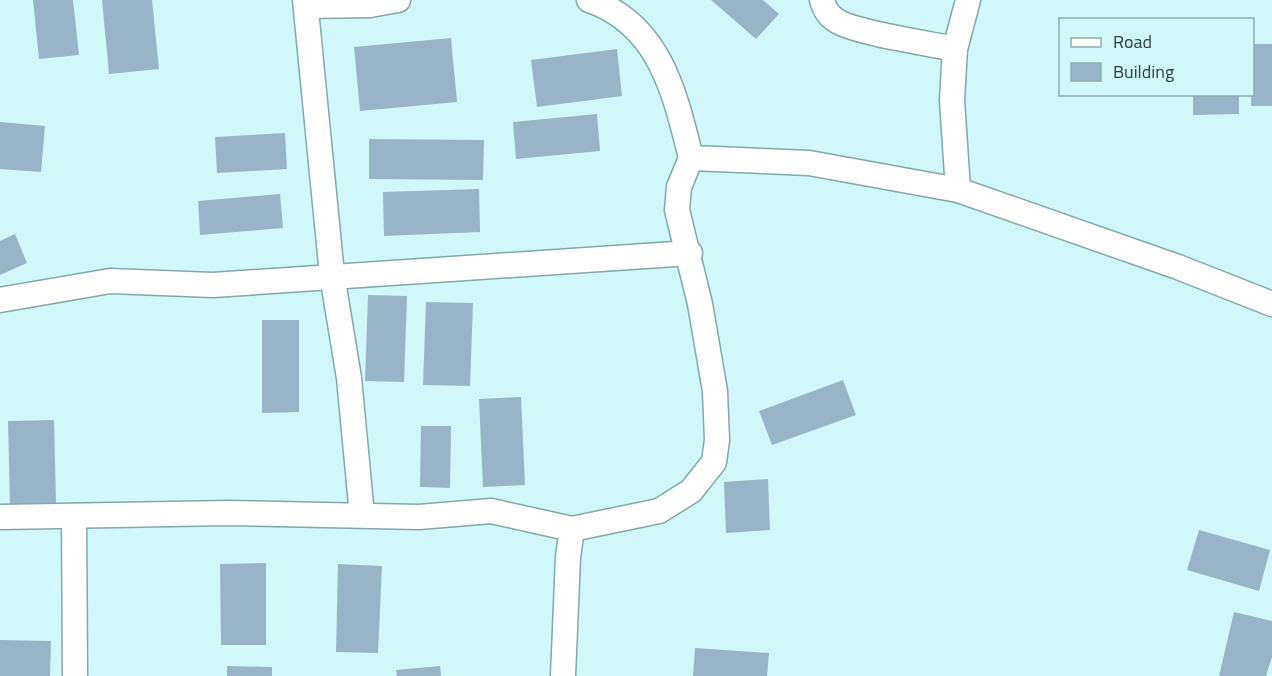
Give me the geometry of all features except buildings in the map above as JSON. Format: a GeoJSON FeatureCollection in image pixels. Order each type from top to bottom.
{"type":"FeatureCollection","features":[{"type":"Feature","properties":{"kind":"street"},"geometry":{"type":"LineString","coordinates":[[362,515],[349,378],[332,275],[305,3],[370,5],[398,0]]}},
{"type":"Feature","properties":{"kind":"street"},"geometry":{"type":"LineString","coordinates":[[0,517],[228,513],[419,517],[491,511],[573,529],[659,511],[691,491],[714,462],[717,440],[715,391],[690,253],[677,210],[678,187],[691,158],[677,102],[655,50],[627,20],[603,5],[589,0]]}},
{"type":"Feature","properties":{"kind":"street"},"geometry":{"type":"LineString","coordinates":[[822,0],[825,10],[835,21],[869,32],[956,49]]}},
{"type":"Feature","properties":{"kind":"street"},"geometry":{"type":"LineString","coordinates":[[958,190],[952,100],[956,49],[968,0]]}},
{"type":"Feature","properties":{"kind":"street"},"geometry":{"type":"LineString","coordinates":[[691,158],[809,163],[958,190],[1178,267],[1272,304]]}},
{"type":"Feature","properties":{"kind":"street"},"geometry":{"type":"LineString","coordinates":[[0,300],[110,281],[213,285],[332,275],[690,253]]}},
{"type":"Feature","properties":{"kind":"street"},"geometry":{"type":"LineString","coordinates":[[74,516],[75,676]]}},
{"type":"Feature","properties":{"kind":"street"},"geometry":{"type":"LineString","coordinates":[[563,676],[568,557],[573,529]]}}]}
